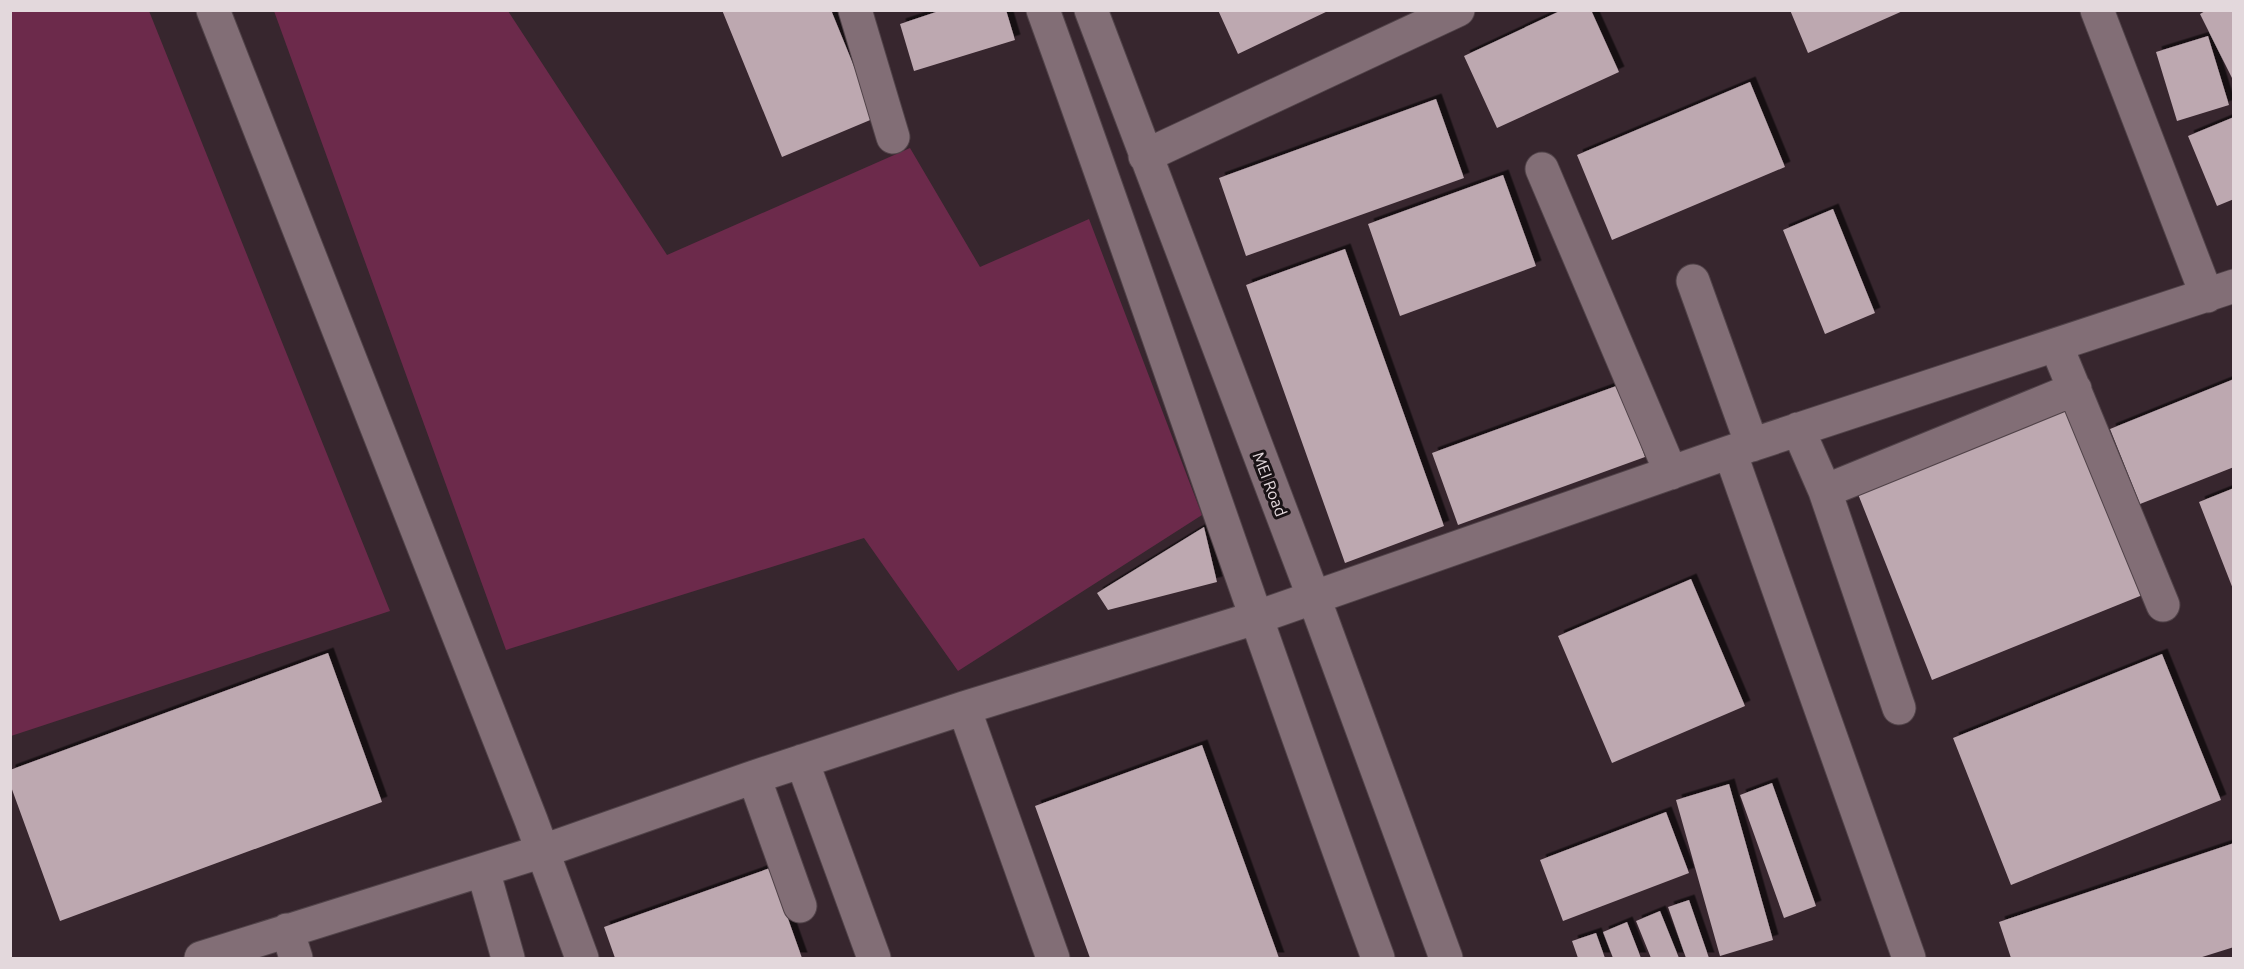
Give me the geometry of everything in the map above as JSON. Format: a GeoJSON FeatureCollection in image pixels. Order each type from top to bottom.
{"type":"FeatureCollection","features":[{"type":"Feature","properties":{"kind":"street"},"geometry":{"type":"LineString","coordinates":[[213,10],[543,851],[582,958]]}},
{"type":"Feature","properties":{"kind":"street"},"geometry":{"type":"LineString","coordinates":[[855,10],[893,137]]}},
{"type":"Feature","properties":{"kind":"street"},"geometry":{"type":"LineString","coordinates":[[1043,10],[1101,170],[1254,618],[1378,958]]}},
{"type":"Feature","properties":{"kind":"street","name":"MEI Road"},"geometry":{"type":"LineString","coordinates":[[1091,10],[1314,598],[1446,958]]}},
{"type":"Feature","properties":{"kind":"street"},"geometry":{"type":"LineString","coordinates":[[1145,156],[1458,10]]}},
{"type":"Feature","properties":{"kind":"street"},"geometry":{"type":"LineString","coordinates":[[201,958],[291,944],[483,870],[754,777],[964,708],[1254,618],[1741,448],[2220,291],[2097,10]]}},
{"type":"Feature","properties":{"kind":"street"},"geometry":{"type":"LineString","coordinates":[[1542,170],[1671,473]]}},
{"type":"Feature","properties":{"kind":"street"},"geometry":{"type":"LineString","coordinates":[[1693,281],[1741,448],[1910,958]]}},
{"type":"Feature","properties":{"kind":"street"},"geometry":{"type":"LineString","coordinates":[[2056,345],[2163,605]]}},
{"type":"Feature","properties":{"kind":"street"},"geometry":{"type":"LineString","coordinates":[[1825,491],[2075,389]]}},
{"type":"Feature","properties":{"kind":"street"},"geometry":{"type":"LineString","coordinates":[[1798,429],[1825,491],[1899,708]]}},
{"type":"Feature","properties":{"kind":"street"},"geometry":{"type":"LineString","coordinates":[[964,708],[1053,958]]}},
{"type":"Feature","properties":{"kind":"street"},"geometry":{"type":"LineString","coordinates":[[802,761],[874,958]]}},
{"type":"Feature","properties":{"kind":"street"},"geometry":{"type":"LineString","coordinates":[[754,777],[800,906]]}},
{"type":"Feature","properties":{"kind":"street"},"geometry":{"type":"LineString","coordinates":[[483,870],[508,958]]}},
{"type":"Feature","properties":{"kind":"shaded area"},"geometry":{"type":"Polygon","coordinates":[[[10,11],[149,11],[390,611],[11,736],[10,11]]]}},
{"type":"Feature","properties":{"kind":"shaded area"},"geometry":{"type":"Polygon","coordinates":[[[274,11],[508,11],[667,255],[910,148],[980,267],[1089,219],[1202,515],[958,671],[864,538],[506,650],[274,11]]]}},
{"type":"Feature","properties":{"kind":"building"},"geometry":{"type":"Polygon","coordinates":[[[722,10],[831,10],[875,118],[782,157],[722,10]]]}},
{"type":"Feature","properties":{"kind":"building"},"geometry":{"type":"Polygon","coordinates":[[[942,10],[1006,10],[1015,40],[914,71],[900,24],[942,10]]]}},
{"type":"Feature","properties":{"kind":"building"},"geometry":{"type":"Polygon","coordinates":[[[1218,10],[1330,10],[1238,54],[1218,10]]]}},
{"type":"Feature","properties":{"kind":"building"},"geometry":{"type":"Polygon","coordinates":[[[1562,10],[1591,10],[1619,72],[1497,128],[1464,56],[1562,10]]]}},
{"type":"Feature","properties":{"kind":"building"},"geometry":{"type":"Polygon","coordinates":[[[1790,10],[1905,10],[1808,53],[1790,10]]]}},
{"type":"Feature","properties":{"kind":"building"},"geometry":{"type":"Polygon","coordinates":[[[2207,10],[2234,10],[2234,82],[2200,14],[2207,10]]]}},
{"type":"Feature","properties":{"kind":"building"},"geometry":{"type":"Polygon","coordinates":[[[2208,36],[2229,105],[2177,121],[2156,52],[2208,36]]]}},
{"type":"Feature","properties":{"kind":"building"},"geometry":{"type":"Polygon","coordinates":[[[1750,82],[1785,167],[1612,240],[1577,155],[1750,82]]]}},
{"type":"Feature","properties":{"kind":"building"},"geometry":{"type":"Polygon","coordinates":[[[1436,99],[1464,178],[1246,256],[1219,178],[1436,99]]]}},
{"type":"Feature","properties":{"kind":"building"},"geometry":{"type":"Polygon","coordinates":[[[2234,117],[2234,199],[2217,206],[2188,136],[2234,117]]]}},
{"type":"Feature","properties":{"kind":"building"},"geometry":{"type":"Polygon","coordinates":[[[1503,175],[1536,266],[1400,316],[1368,224],[1503,175]]]}},
{"type":"Feature","properties":{"kind":"building"},"geometry":{"type":"Polygon","coordinates":[[[1833,209],[1875,313],[1825,334],[1783,230],[1833,209]]]}},
{"type":"Feature","properties":{"kind":"building"},"geometry":{"type":"Polygon","coordinates":[[[1345,249],[1444,526],[1345,563],[1246,285],[1345,249]]]}},
{"type":"Feature","properties":{"kind":"building"},"geometry":{"type":"Polygon","coordinates":[[[2234,379],[2234,467],[2140,504],[2110,429],[2234,379]]]}},
{"type":"Feature","properties":{"kind":"building"},"geometry":{"type":"Polygon","coordinates":[[[1619,385],[1645,457],[1458,525],[1432,453],[1619,385]]]}},
{"type":"Feature","properties":{"kind":"building"},"geometry":{"type":"Polygon","coordinates":[[[2072,396],[2150,592],[1932,680],[1854,484],[2072,396]]]}},
{"type":"Feature","properties":{"kind":"building"},"geometry":{"type":"Polygon","coordinates":[[[2234,488],[2234,589],[2233,589],[2199,502],[2234,488]]]}},
{"type":"Feature","properties":{"kind":"building"},"geometry":{"type":"Polygon","coordinates":[[[1204,527],[1217,582],[1108,610],[1097,593],[1204,527]]]}},
{"type":"Feature","properties":{"kind":"building"},"geometry":{"type":"Polygon","coordinates":[[[1691,579],[1745,706],[1612,763],[1558,636],[1691,579]]]}},
{"type":"Feature","properties":{"kind":"building"},"geometry":{"type":"Polygon","coordinates":[[[328,653],[382,802],[60,921],[10,784],[10,770],[328,653]]]}},
{"type":"Feature","properties":{"kind":"building"},"geometry":{"type":"Polygon","coordinates":[[[2162,654],[2221,800],[2011,885],[1953,738],[2162,654]]]}},
{"type":"Feature","properties":{"kind":"building"},"geometry":{"type":"Polygon","coordinates":[[[1202,745],[1279,958],[1090,958],[1035,806],[1202,745]]]}},
{"type":"Feature","properties":{"kind":"building"},"geometry":{"type":"Polygon","coordinates":[[[1772,783],[1816,906],[1784,918],[1740,795],[1772,783]]]}},
{"type":"Feature","properties":{"kind":"building"},"geometry":{"type":"Polygon","coordinates":[[[1729,784],[1773,940],[1720,956],[1676,800],[1729,784]]]}},
{"type":"Feature","properties":{"kind":"building"},"geometry":{"type":"Polygon","coordinates":[[[1666,812],[1689,873],[1563,921],[1540,860],[1666,812]]]}},
{"type":"Feature","properties":{"kind":"building"},"geometry":{"type":"Polygon","coordinates":[[[2234,843],[2234,947],[2199,958],[2011,958],[1999,922],[2234,843]]]}},
{"type":"Feature","properties":{"kind":"building"},"geometry":{"type":"Polygon","coordinates":[[[770,868],[802,958],[615,958],[604,927],[770,868]]]}},
{"type":"Feature","properties":{"kind":"building"},"geometry":{"type":"Polygon","coordinates":[[[1689,900],[1709,958],[1686,958],[1668,907],[1689,900]]]}},
{"type":"Feature","properties":{"kind":"building"},"geometry":{"type":"Polygon","coordinates":[[[1660,911],[1679,958],[1651,958],[1636,921],[1660,911]]]}},
{"type":"Feature","properties":{"kind":"building"},"geometry":{"type":"Polygon","coordinates":[[[1627,922],[1641,958],[1613,958],[1603,932],[1627,922]]]}},
{"type":"Feature","properties":{"kind":"building"},"geometry":{"type":"Polygon","coordinates":[[[1596,933],[1605,958],[1578,958],[1572,941],[1596,933]]]}}]}
